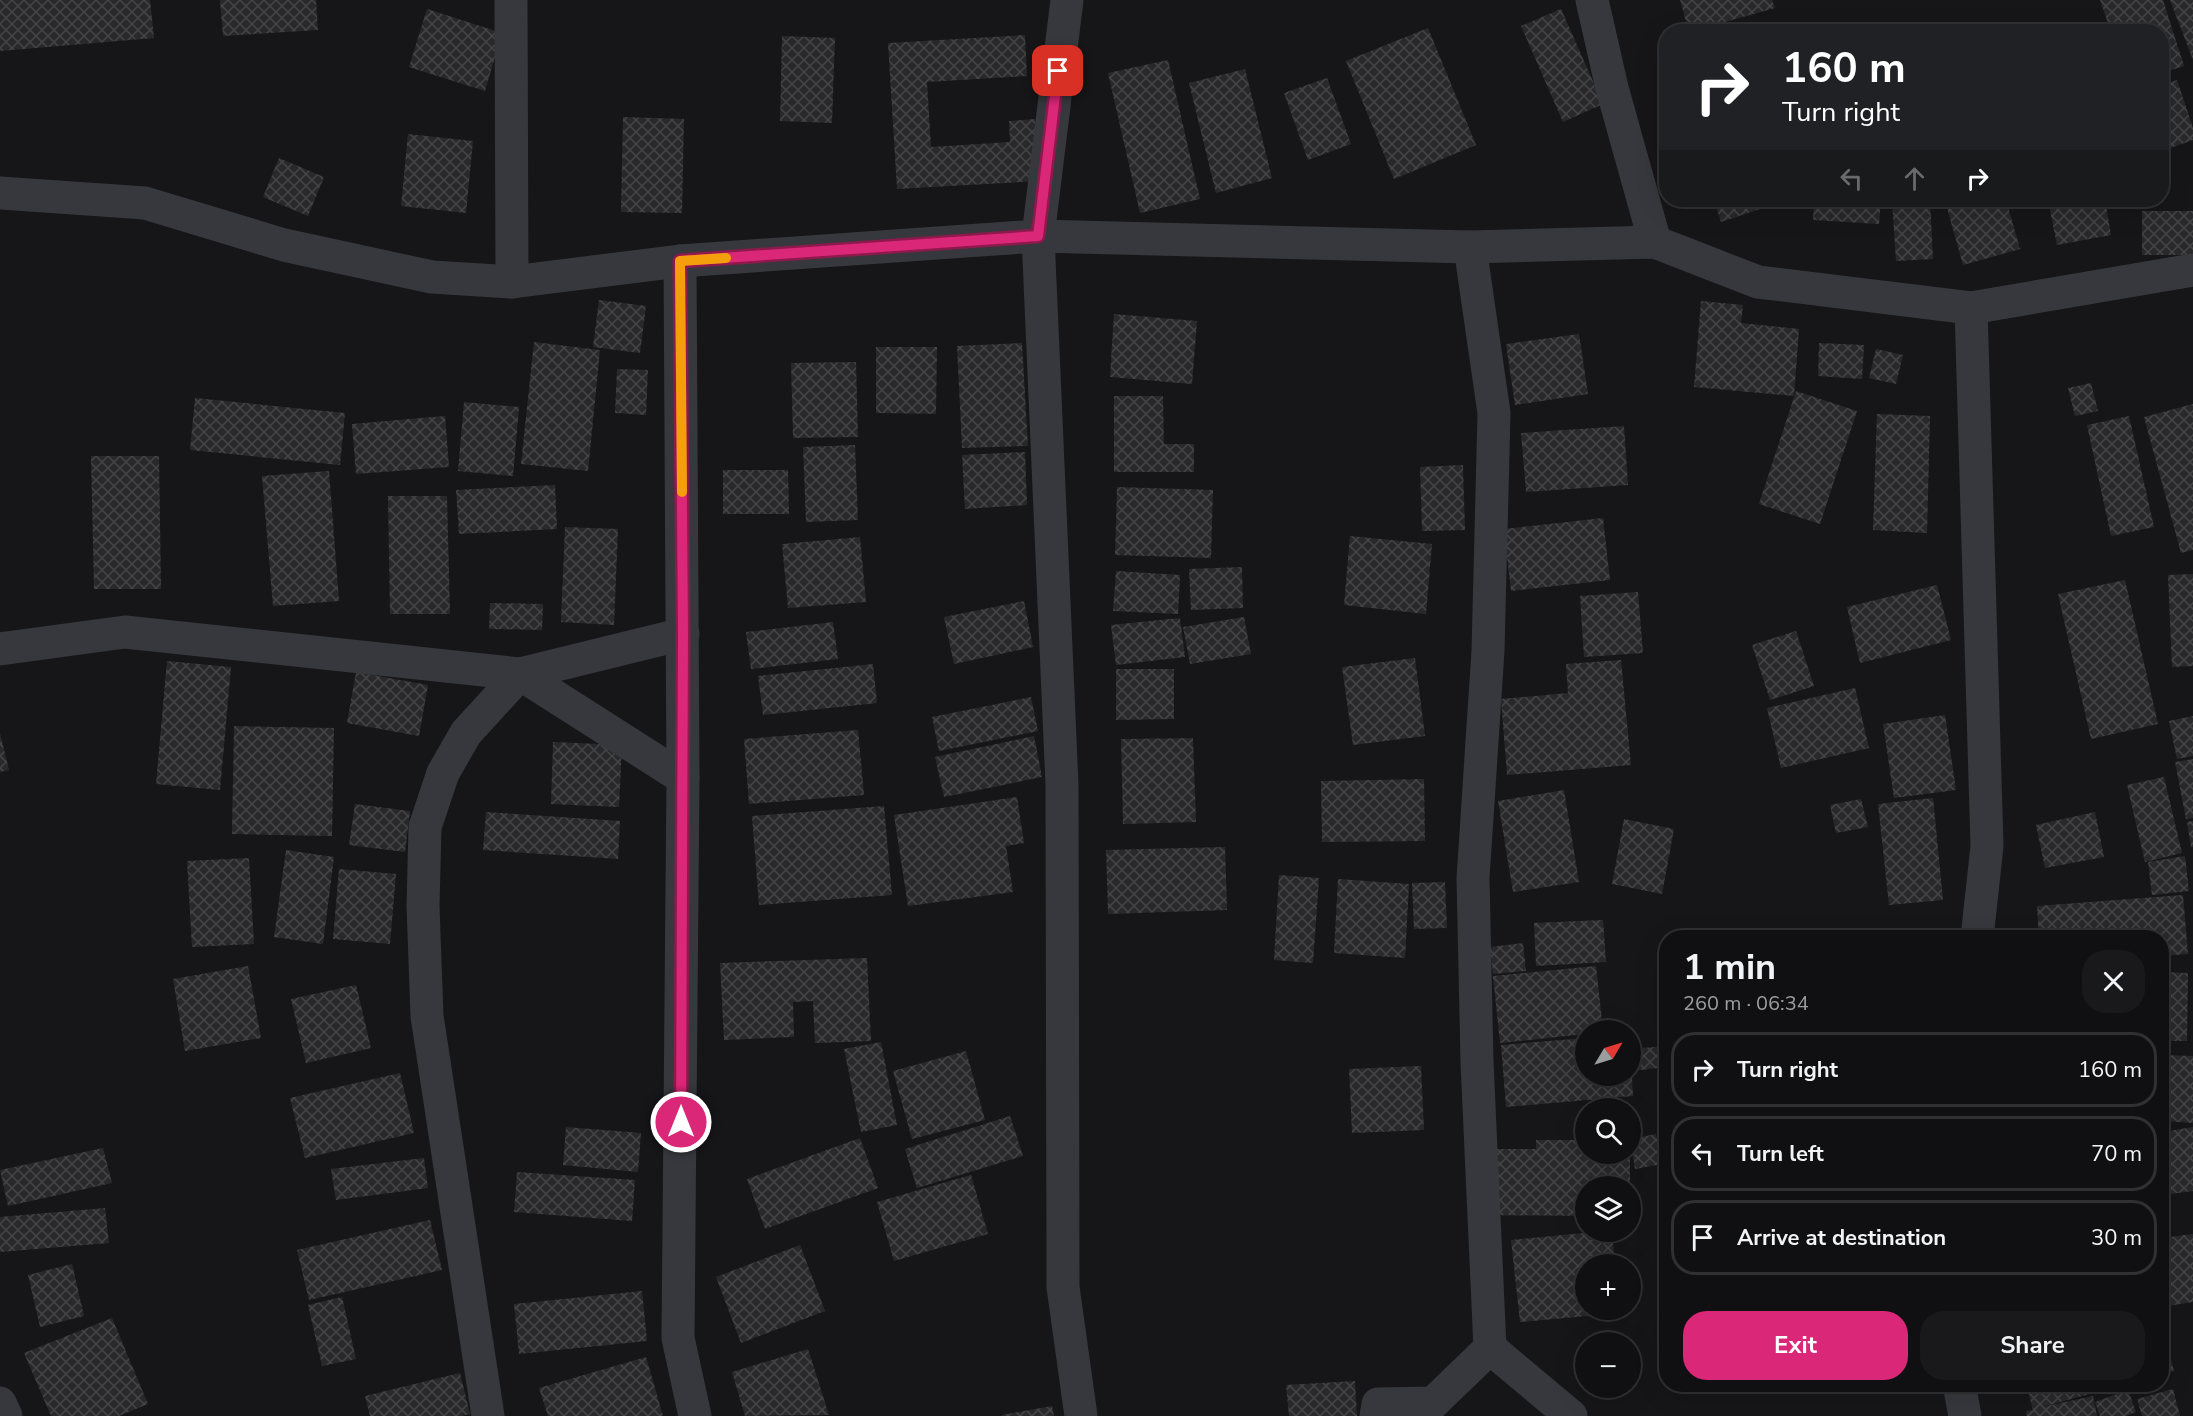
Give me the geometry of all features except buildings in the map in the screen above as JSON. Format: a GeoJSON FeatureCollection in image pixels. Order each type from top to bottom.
{"type":"FeatureCollection","features":[{"type":"Feature","properties":{"kind":"street"},"geometry":{"type":"LineString","coordinates":[[511,0],[513,282]]}},
{"type":"Feature","properties":{"kind":"street"},"geometry":{"type":"LineString","coordinates":[[1067,0],[1038,236],[1062,786],[1063,1287],[1081,1416]]}},
{"type":"Feature","properties":{"kind":"street"},"geometry":{"type":"LineString","coordinates":[[1592,0],[1612,88],[1655,242]]}},
{"type":"Feature","properties":{"kind":"street"},"geometry":{"type":"LineString","coordinates":[[0,193],[145,202],[284,245],[432,277],[513,282],[680,261],[1038,236],[1470,248],[1655,242],[1758,282],[1971,308],[2193,270]]}},
{"type":"Feature","properties":{"kind":"street"},"geometry":{"type":"LineString","coordinates":[[1470,248],[1494,413],[1488,651],[1473,878],[1477,1062],[1490,1348],[1571,1416]]}},
{"type":"Feature","properties":{"kind":"street"},"geometry":{"type":"LineString","coordinates":[[680,261],[683,778],[678,1338],[695,1416]]}},
{"type":"Feature","properties":{"kind":"street"},"geometry":{"type":"LineString","coordinates":[[1971,308],[1987,846],[1978,930]]}},
{"type":"Feature","properties":{"kind":"street"},"geometry":{"type":"LineString","coordinates":[[0,649],[125,632],[520,674],[683,634]]}},
{"type":"Feature","properties":{"kind":"street"},"geometry":{"type":"LineString","coordinates":[[520,674],[683,778]]}},
{"type":"Feature","properties":{"kind":"street"},"geometry":{"type":"LineString","coordinates":[[488,1416],[427,1016],[423,906],[425,827],[443,773],[465,733],[520,674]]}},
{"type":"Feature","properties":{"kind":"street"},"geometry":{"type":"LineString","coordinates":[[1376,1416],[1378,1404],[1433,1404],[1490,1348]]}},
{"type":"Feature","properties":{"kind":"street"},"geometry":{"type":"LineString","coordinates":[[1960,1392],[1965,1416]]}},
{"type":"Feature","properties":{"kind":"street"},"geometry":{"type":"LineString","coordinates":[[0,1403],[6,1416]]}},
{"type":"Feature","properties":{"kind":"slow traffic"},"geometry":{"type":"LineString","coordinates":[[682,492],[680,261],[726,258]]}},
{"type":"Feature","properties":{"kind":"route"},"geometry":{"type":"LineString","coordinates":[[681,1122],[683,634],[680,261],[1038,236],[1058,71]]}}]}
